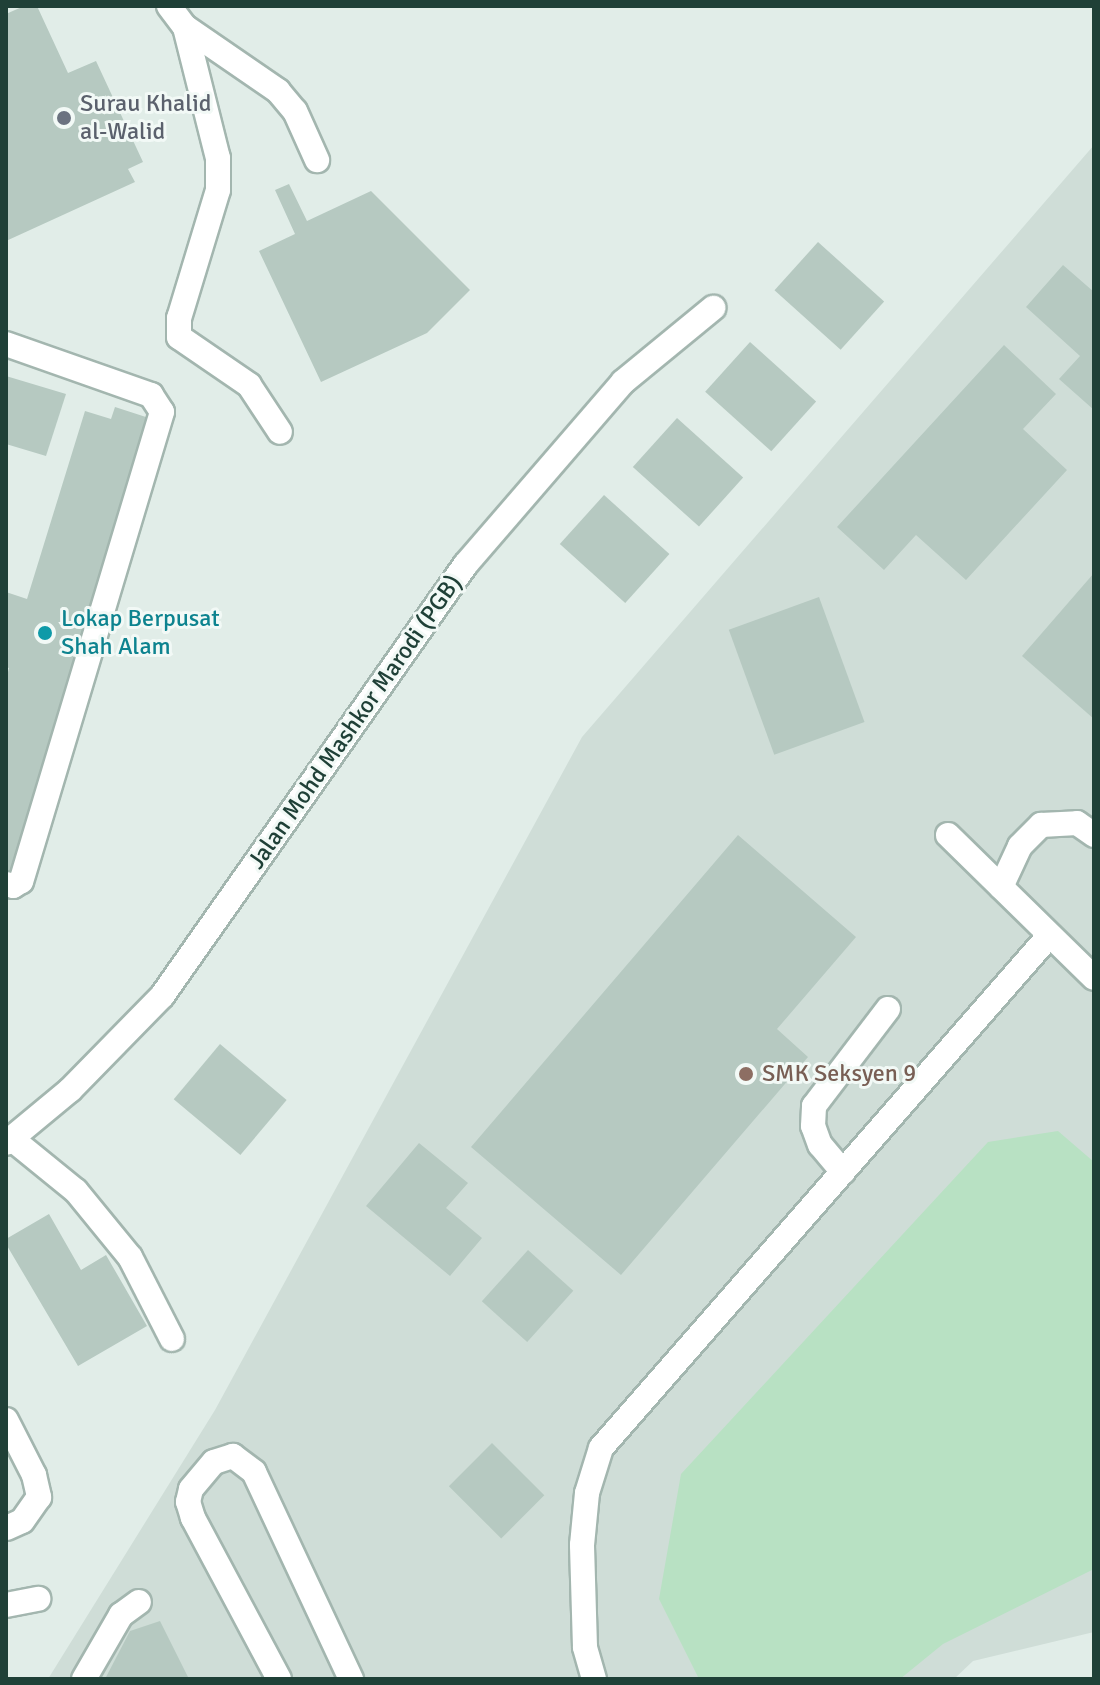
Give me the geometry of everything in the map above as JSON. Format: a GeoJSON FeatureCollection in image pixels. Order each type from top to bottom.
{"type":"FeatureCollection","features":[{"type":"Feature","properties":{"kind":"lane"},"geometry":{"type":"LineString","coordinates":[[169,6],[185,27],[278,91],[295,111],[317,160]]}},
{"type":"Feature","properties":{"kind":"lane"},"geometry":{"type":"LineString","coordinates":[[185,27],[218,158],[218,190],[179,318],[179,337],[249,385],[280,432]]}},
{"type":"Feature","properties":{"kind":"lane","name":"Jalan Mohd Mashkor Marodi (PGB)"},"geometry":{"type":"LineString","coordinates":[[9,1141],[70,1090],[162,996],[466,564],[623,382],[713,308]]}},
{"type":"Feature","properties":{"kind":"lane"},"geometry":{"type":"LineString","coordinates":[[6,344],[151,395],[162,412],[21,881],[13,886],[6,884]]}},
{"type":"Feature","properties":{"kind":"lane"},"geometry":{"type":"LineString","coordinates":[[1001,887],[1020,846],[1041,825],[1077,823],[1094,835]]}},
{"type":"Feature","properties":{"kind":"lane"},"geometry":{"type":"LineString","coordinates":[[948,835],[1048,937],[1094,978]]}},
{"type":"Feature","properties":{"kind":"lane"},"geometry":{"type":"LineString","coordinates":[[594,1679],[585,1647],[582,1545],[587,1493],[601,1448],[1048,937]]}},
{"type":"Feature","properties":{"kind":"lane"},"geometry":{"type":"LineString","coordinates":[[843,1172],[820,1145],[813,1126],[814,1106],[888,1009]]}},
{"type":"Feature","properties":{"kind":"lane"},"geometry":{"type":"LineString","coordinates":[[9,1141],[76,1191],[130,1257],[172,1339]]}},
{"type":"Feature","properties":{"kind":"lane"},"geometry":{"type":"LineString","coordinates":[[6,1420],[34,1475],[39,1497],[22,1521],[6,1528]]}},
{"type":"Feature","properties":{"kind":"lane"},"geometry":{"type":"LineString","coordinates":[[279,1679],[193,1518],[188,1502],[191,1489],[214,1462],[233,1456],[254,1472],[351,1679]]}},
{"type":"Feature","properties":{"kind":"lane"},"geometry":{"type":"LineString","coordinates":[[6,1605],[38,1599]]}},
{"type":"Feature","properties":{"kind":"lane"},"geometry":{"type":"LineString","coordinates":[[84,1679],[121,1615],[139,1602]]}},
{"type":"Feature","properties":{"kind":"shaded area","name":"SMK Seksyen 9"},"geometry":{"type":"Polygon","coordinates":[[[1094,145],[1094,1632],[973,1661],[954,1679],[48,1679],[215,1410],[582,737],[1094,145]]]}},
{"type":"Feature","properties":{"kind":"green space"},"geometry":{"type":"Polygon","coordinates":[[[1058,1131],[1094,1162],[1094,1569],[943,1644],[900,1679],[699,1679],[659,1599],[681,1474],[988,1142],[1058,1131]]]}},
{"type":"Feature","properties":{"kind":"building","name":"Surau Khalid al-Walid"},"geometry":{"type":"Polygon","coordinates":[[[24,6],[37,6],[68,73],[96,61],[143,162],[128,169],[135,182],[6,241],[6,14],[24,6]]]}},
{"type":"Feature","properties":{"kind":"building"},"geometry":{"type":"Polygon","coordinates":[[[289,184],[307,221],[371,191],[470,290],[427,333],[321,382],[259,251],[295,234],[275,190],[289,184]]]}},
{"type":"Feature","properties":{"kind":"building"},"geometry":{"type":"Polygon","coordinates":[[[818,242],[884,302],[841,350],[775,290],[818,242]]]}},
{"type":"Feature","properties":{"kind":"building"},"geometry":{"type":"Polygon","coordinates":[[[1063,265],[1094,292],[1094,410],[1059,379],[1080,356],[1026,307],[1063,265]]]}},
{"type":"Feature","properties":{"kind":"building"},"geometry":{"type":"Polygon","coordinates":[[[750,342],[816,402],[771,451],[705,392],[750,342]]]}},
{"type":"Feature","properties":{"kind":"building"},"geometry":{"type":"Polygon","coordinates":[[[1004,345],[1056,394],[1023,429],[1067,470],[966,580],[916,535],[884,570],[837,527],[1004,345]]]}},
{"type":"Feature","properties":{"kind":"building"},"geometry":{"type":"Polygon","coordinates":[[[6,376],[66,394],[46,456],[6,444],[6,376]]]}},
{"type":"Feature","properties":{"kind":"building","name":"Lokap Berpusat Shah Alam"},"geometry":{"type":"Polygon","coordinates":[[[115,407],[149,418],[10,872],[6,871],[6,680],[9,668],[6,667],[6,592],[27,599],[85,411],[111,419],[115,407]]]}},
{"type":"Feature","properties":{"kind":"building"},"geometry":{"type":"Polygon","coordinates":[[[677,418],[743,478],[699,527],[633,467],[677,418]]]}},
{"type":"Feature","properties":{"kind":"building"},"geometry":{"type":"Polygon","coordinates":[[[604,495],[669,554],[625,603],[560,544],[604,495]]]}},
{"type":"Feature","properties":{"kind":"building"},"geometry":{"type":"Polygon","coordinates":[[[1094,573],[1094,719],[1022,656],[1094,573]]]}},
{"type":"Feature","properties":{"kind":"building"},"geometry":{"type":"Polygon","coordinates":[[[819,597],[864,722],[774,755],[729,630],[819,597]]]}},
{"type":"Feature","properties":{"kind":"building"},"geometry":{"type":"Polygon","coordinates":[[[738,835],[856,937],[777,1029],[808,1057],[621,1275],[471,1147],[738,835]]]}},
{"type":"Feature","properties":{"kind":"building"},"geometry":{"type":"Polygon","coordinates":[[[220,1044],[287,1100],[240,1155],[174,1099],[220,1044]]]}},
{"type":"Feature","properties":{"kind":"building"},"geometry":{"type":"Polygon","coordinates":[[[419,1143],[468,1183],[446,1208],[482,1238],[450,1276],[366,1206],[419,1143]]]}},
{"type":"Feature","properties":{"kind":"building"},"geometry":{"type":"Polygon","coordinates":[[[49,1214],[81,1270],[106,1255],[147,1326],[78,1366],[6,1244],[6,1239],[49,1214]]]}},
{"type":"Feature","properties":{"kind":"building"},"geometry":{"type":"Polygon","coordinates":[[[528,1250],[573,1291],[527,1342],[482,1301],[528,1250]]]}},
{"type":"Feature","properties":{"kind":"building"},"geometry":{"type":"Polygon","coordinates":[[[492,1443],[544,1495],[501,1538],[449,1486],[492,1443]]]}},
{"type":"Feature","properties":{"kind":"building"},"geometry":{"type":"Polygon","coordinates":[[[160,1621],[189,1679],[105,1679],[130,1631],[160,1621]]]}},
{"type":"Feature","properties":{"kind":"place","name":"Surau Khalid al-Walid"},"geometry":{"type":"Point","coordinates":[64,118]}},
{"type":"Feature","properties":{"kind":"place","name":"Lokap Berpusat Shah Alam"},"geometry":{"type":"Point","coordinates":[45,633]}},
{"type":"Feature","properties":{"kind":"place","name":"SMK Seksyen 9"},"geometry":{"type":"Point","coordinates":[746,1074]}}]}
